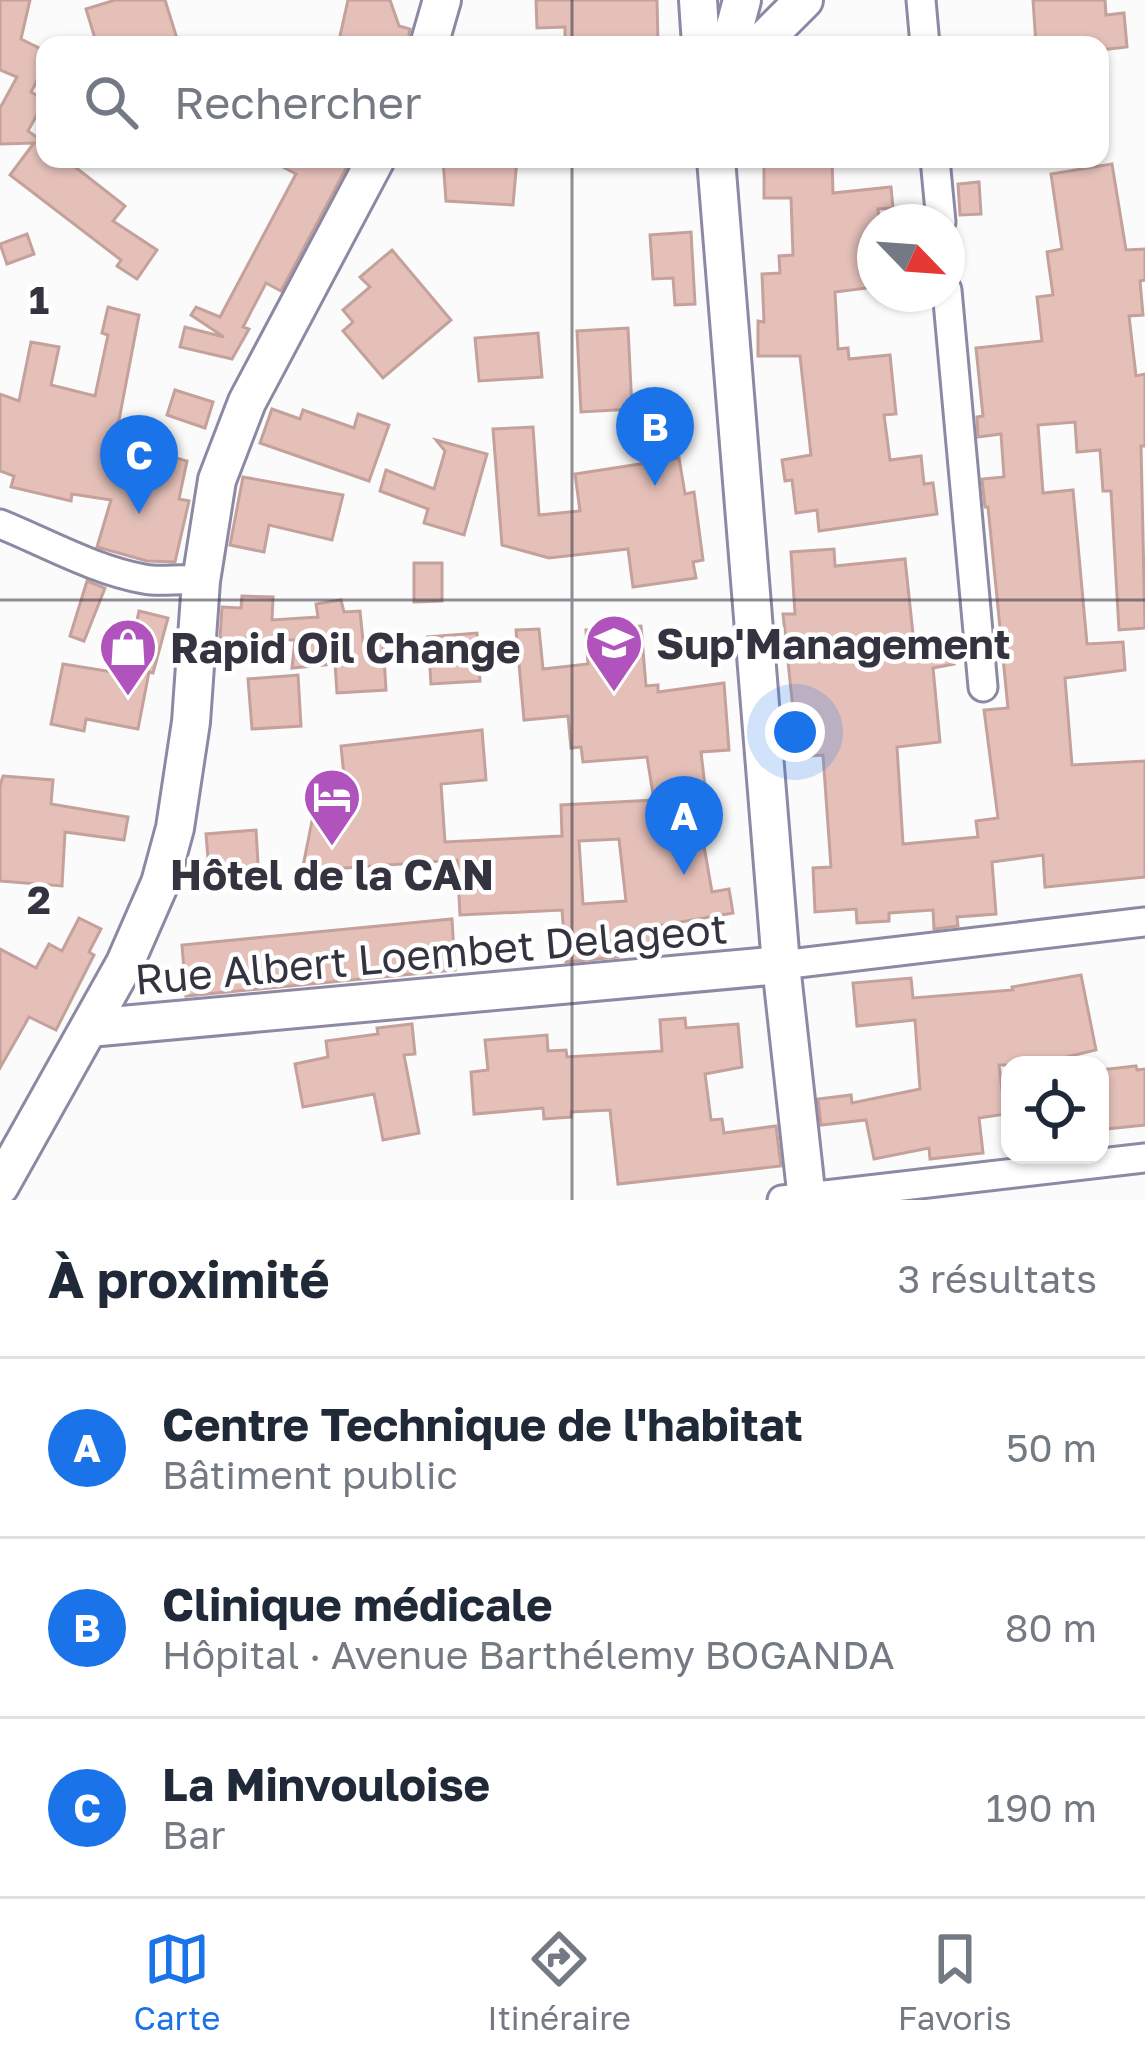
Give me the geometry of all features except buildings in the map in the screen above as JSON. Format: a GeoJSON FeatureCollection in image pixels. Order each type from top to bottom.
{"type":"FeatureCollection","features":[{"type":"Feature","properties":{"kind":"street"},"geometry":{"type":"LineString","coordinates":[[432,36],[442,0]]}},
{"type":"Feature","properties":{"kind":"street"},"geometry":{"type":"LineString","coordinates":[[707,23],[742,0]]}},
{"type":"Feature","properties":{"kind":"street"},"geometry":{"type":"LineString","coordinates":[[768,36],[804,0]]}},
{"type":"Feature","properties":{"kind":"street"},"geometry":{"type":"LineString","coordinates":[[921,0],[924,36]]}},
{"type":"Feature","properties":{"kind":"street"},"geometry":{"type":"LineString","coordinates":[[0,1186],[142,928],[160,883],[175,828],[191,722],[201,580],[217,480],[262,371],[371,168]]}},
{"type":"Feature","properties":{"kind":"street"},"geometry":{"type":"LineString","coordinates":[[717,168],[799,1199],[1145,1158]]}},
{"type":"Feature","properties":{"kind":"street"},"geometry":{"type":"LineString","coordinates":[[936,168],[939,204]]}},
{"type":"Feature","properties":{"kind":"street"},"geometry":{"type":"LineString","coordinates":[[949,312],[983,687]]}},
{"type":"Feature","properties":{"kind":"street"},"geometry":{"type":"LineString","coordinates":[[0,524],[125,575],[162,582],[180,577],[201,580]]}},
{"type":"Feature","properties":{"kind":"street"},"geometry":{"type":"LineString","coordinates":[[781,965],[1145,922]]}},
{"type":"Feature","properties":{"kind":"street","name":"Rue Albert Loembet Delageot"},"geometry":{"type":"LineString","coordinates":[[89,1028],[781,965]]}},
{"type":"Feature","properties":{"kind":"place","name":"Clinique médicale"},"geometry":{"type":"Point","coordinates":[655,486]}},
{"type":"Feature","properties":{"kind":"place","name":"La Minvouloise"},"geometry":{"type":"Point","coordinates":[139,514]}},
{"type":"Feature","properties":{"kind":"place","name":"Sup'Management"},"geometry":{"type":"Point","coordinates":[614,694]}},
{"type":"Feature","properties":{"kind":"place","name":"Rapid Oil Change"},"geometry":{"type":"Point","coordinates":[128,698]}},
{"type":"Feature","properties":{"kind":"place","name":"Hôtel de la CAN"},"geometry":{"type":"Point","coordinates":[332,848]}},
{"type":"Feature","properties":{"kind":"place","name":"Centre Technique de l'habitat"},"geometry":{"type":"Point","coordinates":[684,875]}}]}
